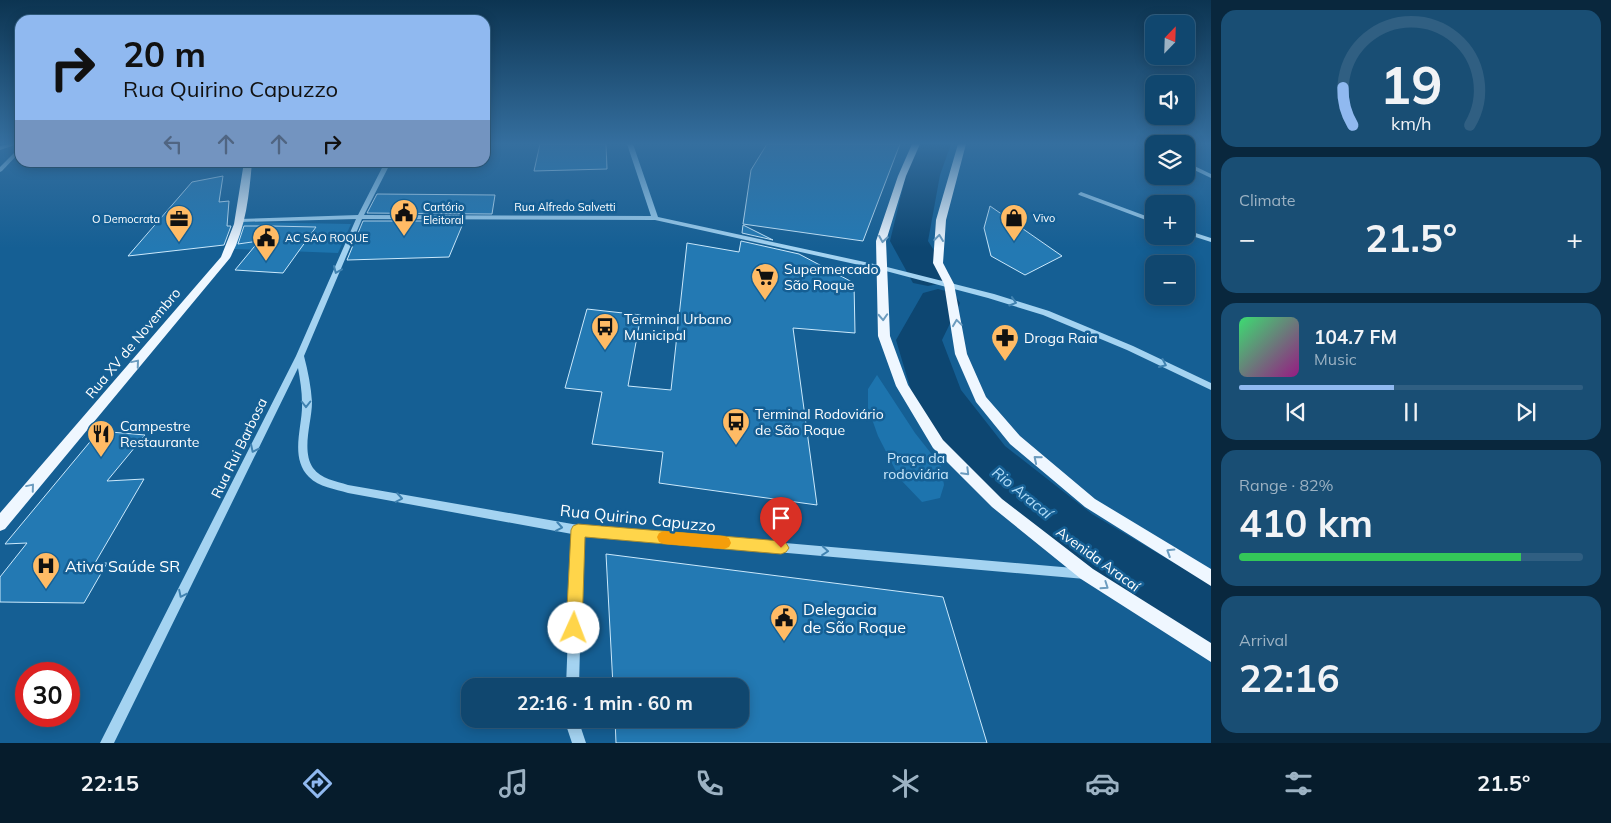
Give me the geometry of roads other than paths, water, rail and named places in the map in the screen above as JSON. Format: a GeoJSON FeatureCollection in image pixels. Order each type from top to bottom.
{"type":"FeatureCollection","features":[{"type":"Feature","properties":{"kind":"main road","name":"Rua XV de Novembro"},"geometry":{"type":"LineString","coordinates":[[0,524],[225,258],[233,245],[240,220],[246,179]]}},
{"type":"Feature","properties":{"kind":"main road","name":"Avenida Aracaí"},"geometry":{"type":"LineString","coordinates":[[901,179],[881,241],[889,270],[882,290],[884,336],[902,386],[938,444],[997,503],[1087,574],[1211,653]]}},
{"type":"Feature","properties":{"kind":"main road"},"geometry":{"type":"LineString","coordinates":[[952,179],[941,220],[938,263],[945,283],[961,354],[981,398],[1016,440],[1090,503],[1211,578]]}},
{"type":"Feature","properties":{"kind":"street","name":"Rua Rui Barbosa"},"geometry":{"type":"LineString","coordinates":[[107,743],[300,356],[360,217],[380,179]]}},
{"type":"Feature","properties":{"kind":"street"},"geometry":{"type":"LineString","coordinates":[[641,179],[654,218]]}},
{"type":"Feature","properties":{"kind":"street"},"geometry":{"type":"LineString","coordinates":[[1081,194],[1145,218]]}},
{"type":"Feature","properties":{"kind":"street","name":"Rua Alfredo Salvetti"},"geometry":{"type":"LineString","coordinates":[[240,220],[360,217],[654,218],[945,283],[1046,313],[1130,348],[1211,386]]}},
{"type":"Feature","properties":{"kind":"street"},"geometry":{"type":"LineString","coordinates":[[1195,235],[1211,240]]}},
{"type":"Feature","properties":{"kind":"street","name":"Rua Quirino Capuzzo"},"geometry":{"type":"LineString","coordinates":[[300,356],[306,384],[307,405],[303,457],[310,472],[327,483],[348,489],[578,530],[1087,574]]}},
{"type":"Feature","properties":{"kind":"street"},"geometry":{"type":"LineString","coordinates":[[572,678],[578,530]]}},
{"type":"Feature","properties":{"kind":"street"},"geometry":{"type":"LineString","coordinates":[[574,728],[579,743]]}},
{"type":"Feature","properties":{"kind":"waterway","name":"Rio Aracaí"},"geometry":{"type":"LineString","coordinates":[[922,179],[909,241],[928,274]]}},
{"type":"Feature","properties":{"kind":"waterway","name":"Rio Aracaí"},"geometry":{"type":"LineString","coordinates":[[938,303],[919,340],[938,397],[985,462],[1070,533],[1211,622]]}},
{"type":"Feature","properties":{"kind":"place","name":"Cartório Eleitoral"},"geometry":{"type":"Point","coordinates":[404,237]}},
{"type":"Feature","properties":{"kind":"place","name":"Vivo"},"geometry":{"type":"Point","coordinates":[1014,242]}},
{"type":"Feature","properties":{"kind":"place","name":"O Democrata"},"geometry":{"type":"Point","coordinates":[179,243]}},
{"type":"Feature","properties":{"kind":"place","name":"AC SAO ROQUE"},"geometry":{"type":"Point","coordinates":[266,262]}},
{"type":"Feature","properties":{"kind":"place","name":"Supermercado São Roque"},"geometry":{"type":"Point","coordinates":[765,301]}},
{"type":"Feature","properties":{"kind":"place","name":"Terminal Urbano Municipal"},"geometry":{"type":"Point","coordinates":[605,351]}},
{"type":"Feature","properties":{"kind":"place","name":"Droga Raia"},"geometry":{"type":"Point","coordinates":[1005,362]}},
{"type":"Feature","properties":{"kind":"place","name":"Terminal Rodoviário de São Roque"},"geometry":{"type":"Point","coordinates":[736,446]}},
{"type":"Feature","properties":{"kind":"place","name":"Campestre Restaurante"},"geometry":{"type":"Point","coordinates":[101,458]}},
{"type":"Feature","properties":{"kind":"place","name":"Ativa Saúde SR"},"geometry":{"type":"Point","coordinates":[46,590]}},
{"type":"Feature","properties":{"kind":"place","name":"Delegacia de São Roque"},"geometry":{"type":"Point","coordinates":[784,642]}},
{"type":"Feature","properties":{"kind":"park label","name":"Praça da rodoviária"},"geometry":{"type":"Point","coordinates":[916,466]}}]}
